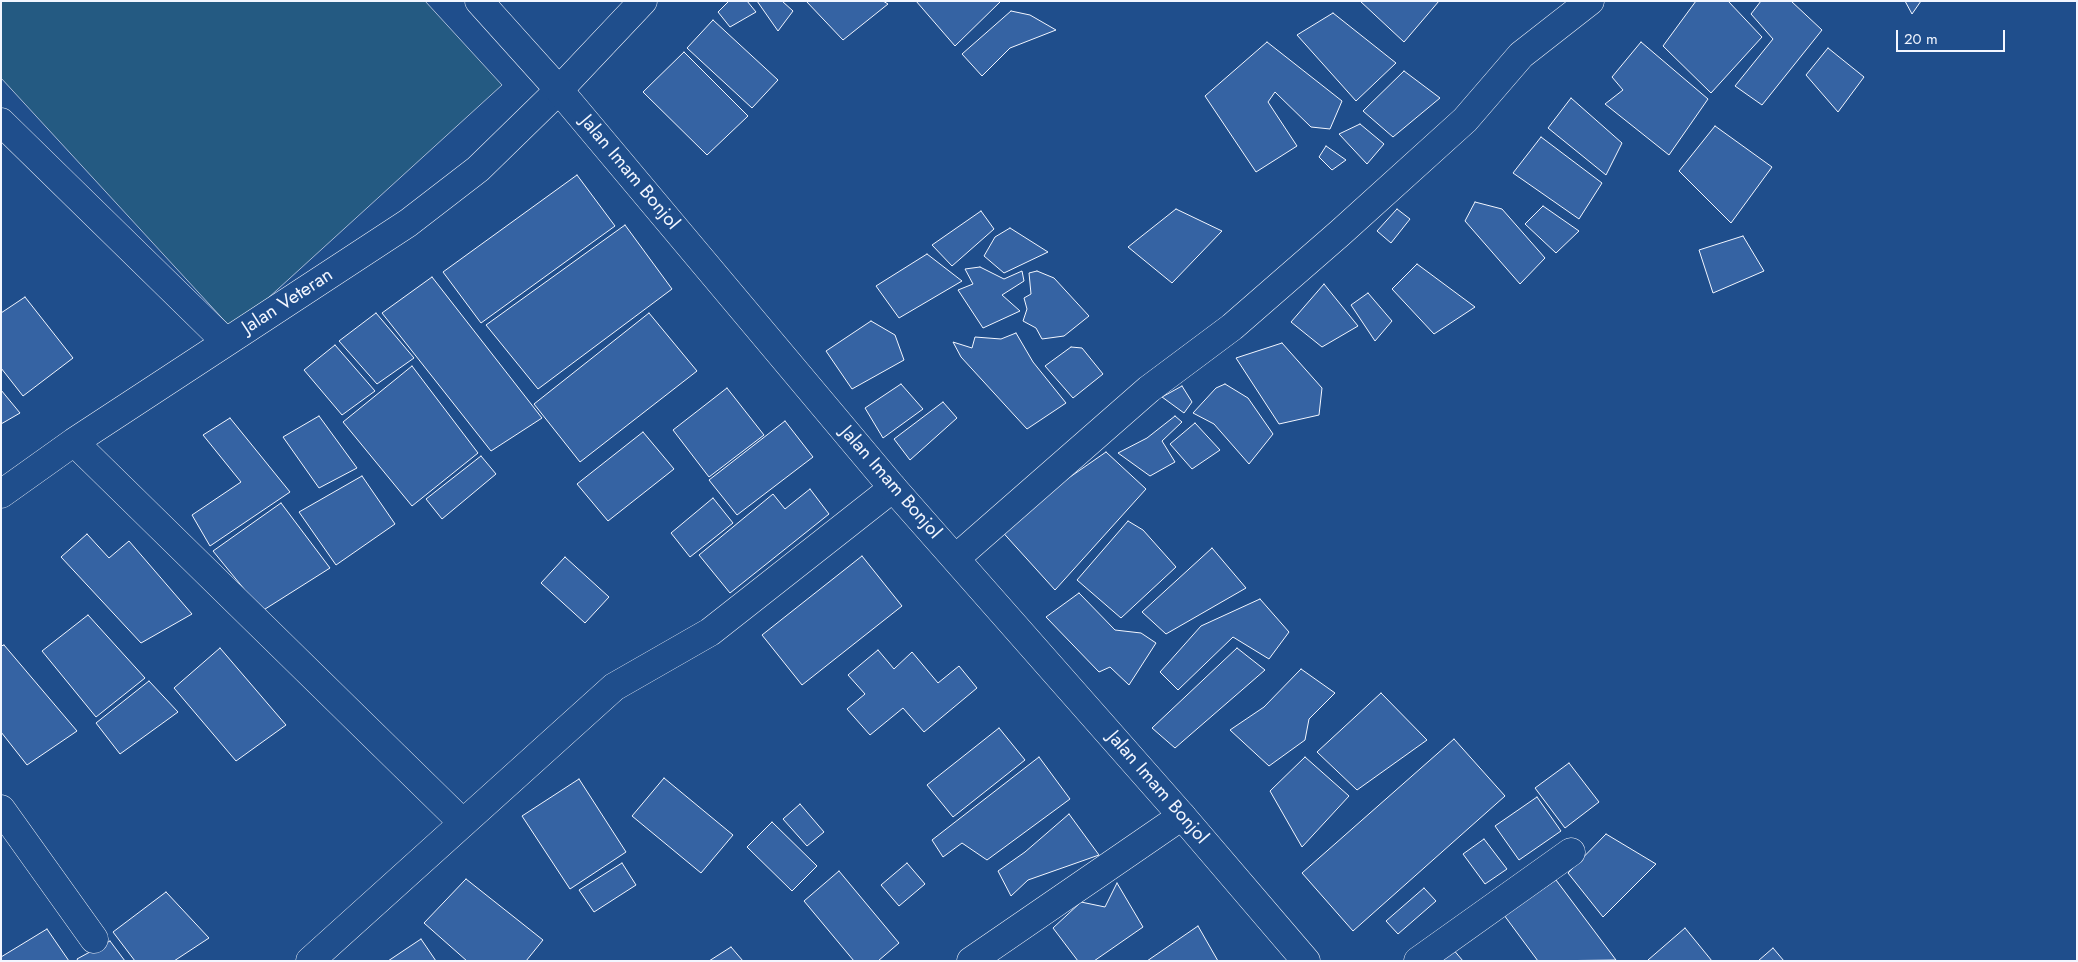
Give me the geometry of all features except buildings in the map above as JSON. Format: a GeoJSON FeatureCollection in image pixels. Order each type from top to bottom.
{"type":"FeatureCollection","features":[{"type":"Feature","properties":{"kind":"street","name":"Jalan Imam Bonjol"},"geometry":{"type":"LineString","coordinates":[[479,1],[559,90],[893,488],[1182,816],[1306,961]]}},
{"type":"Feature","properties":{"kind":"street","name":"Jalan Veteran"},"geometry":{"type":"LineString","coordinates":[[1,494],[74,442],[408,223],[478,169],[559,90],[643,1]]}},
{"type":"Feature","properties":{"kind":"street"},"geometry":{"type":"LineString","coordinates":[[956,558],[1149,389],[1232,327],[1340,233],[1465,120],[1521,55],[1590,1]]}},
{"type":"Feature","properties":{"kind":"street"},"geometry":{"type":"LineString","coordinates":[[1,122],[226,342]]}},
{"type":"Feature","properties":{"kind":"street"},"geometry":{"type":"LineString","coordinates":[[74,442],[462,823]]}},
{"type":"Feature","properties":{"kind":"street"},"geometry":{"type":"LineString","coordinates":[[310,961],[614,687],[710,632],[893,488]]}},
{"type":"Feature","properties":{"kind":"street"},"geometry":{"type":"LineString","coordinates":[[1,809],[94,939]]}},
{"type":"Feature","properties":{"kind":"street"},"geometry":{"type":"LineString","coordinates":[[971,961],[1182,816]]}},
{"type":"Feature","properties":{"kind":"street"},"geometry":{"type":"LineString","coordinates":[[1418,961],[1571,852]]}},
{"type":"Feature","properties":{"kind":"shaded area"},"geometry":{"type":"Polygon","coordinates":[[[1,1],[425,1],[502,85],[233,330],[1,78],[1,1]]]}}]}
